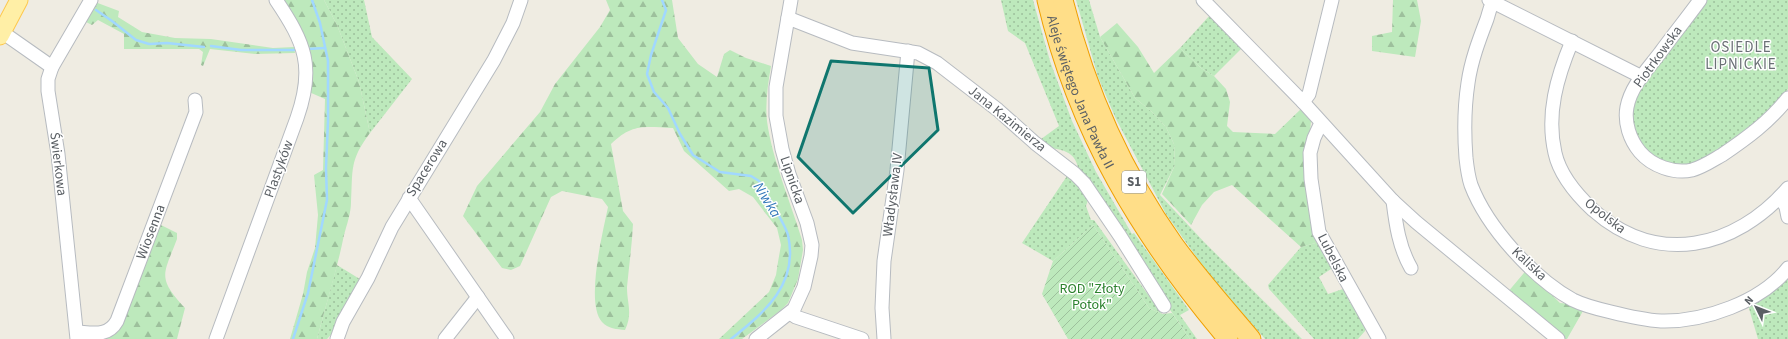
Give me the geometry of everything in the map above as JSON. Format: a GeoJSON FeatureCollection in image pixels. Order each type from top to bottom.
{"type":"FeatureCollection","features":[{"type":"Feature","properties":{"kind":"highway","name":"Aleje świętego Jana Pawła II"},"geometry":{"type":"LineString","coordinates":[[1047,0],[1056,37],[1071,85],[1083,114],[1113,174],[1141,223],[1185,285],[1228,339]]}},
{"type":"Feature","properties":{"kind":"highway","name":"Aleje świętego Jana Pawła II"},"geometry":{"type":"LineString","coordinates":[[1063,0],[1086,78],[1107,131],[1126,167],[1174,245],[1251,339]]}},
{"type":"Feature","properties":{"kind":"main road"},"geometry":{"type":"LineString","coordinates":[[1,34],[19,0]]}},
{"type":"Feature","properties":{"kind":"street","name":"Świerkowa"},"geometry":{"type":"LineString","coordinates":[[77,336],[58,154],[48,92],[48,80],[52,67],[92,0]]}},
{"type":"Feature","properties":{"kind":"street","name":"Plastyków"},"geometry":{"type":"LineString","coordinates":[[216,339],[306,91],[306,67],[300,40],[276,0]]}},
{"type":"Feature","properties":{"kind":"street","name":"Spacerowa"},"geometry":{"type":"LineString","coordinates":[[337,339],[344,322],[368,278],[382,246],[409,198],[497,54],[513,23],[521,0]]}},
{"type":"Feature","properties":{"kind":"street","name":"Lipnicka"},"geometry":{"type":"LineString","coordinates":[[756,339],[790,313],[797,304],[804,287],[812,256],[812,245],[807,223],[785,162],[776,116],[776,87],[791,0]]}},
{"type":"Feature","properties":{"kind":"street"},"geometry":{"type":"LineString","coordinates":[[1203,0],[1303,102],[1393,201],[1416,222],[1558,339]]}},
{"type":"Feature","properties":{"kind":"street"},"geometry":{"type":"LineString","coordinates":[[1303,102],[1309,94],[1332,0]]}},
{"type":"Feature","properties":{"kind":"street","name":"Piotrkowska"},"geometry":{"type":"LineString","coordinates":[[1700,0],[1642,77],[1630,96],[1627,108],[1627,121],[1629,133],[1634,145],[1653,163],[1666,169],[1680,171],[1692,170],[1708,163],[1748,138],[1768,121],[1788,98]]}},
{"type":"Feature","properties":{"kind":"street"},"geometry":{"type":"LineString","coordinates":[[1492,1],[1642,77]]}},
{"type":"Feature","properties":{"kind":"street","name":"Kaliska"},"geometry":{"type":"LineString","coordinates":[[1492,1],[1470,69],[1464,108],[1464,128],[1468,169],[1471,184],[1496,230],[1513,250],[1537,272],[1558,290],[1583,304],[1632,317],[1661,321],[1691,319],[1726,310],[1765,289],[1780,279],[1788,268]]}},
{"type":"Feature","properties":{"kind":"street","name":"Jana Kazimierza"},"geometry":{"type":"LineString","coordinates":[[788,18],[852,43],[908,51],[924,55],[937,63],[998,110],[1035,143],[1075,174],[1084,184],[1120,236],[1164,306]]}},
{"type":"Feature","properties":{"kind":"street"},"geometry":{"type":"LineString","coordinates":[[1,34],[52,67]]}},
{"type":"Feature","properties":{"kind":"street","name":"Opolska"},"geometry":{"type":"LineString","coordinates":[[1572,41],[1556,82],[1552,105],[1552,139],[1558,162],[1569,184],[1601,217],[1625,233],[1637,238],[1663,244],[1705,242],[1723,236],[1759,214],[1784,192]]}},
{"type":"Feature","properties":{"kind":"street","name":"Władysława IV"},"geometry":{"type":"LineString","coordinates":[[884,339],[882,308],[884,261],[897,170],[908,51]]}},
{"type":"Feature","properties":{"kind":"street","name":"Wiosenna"},"geometry":{"type":"LineString","coordinates":[[77,336],[100,334],[114,327],[196,112],[196,100]]}},
{"type":"Feature","properties":{"kind":"street","name":"Lubelska"},"geometry":{"type":"LineString","coordinates":[[1321,122],[1314,138],[1310,153],[1311,179],[1319,232],[1378,339]]}},
{"type":"Feature","properties":{"kind":"street"},"geometry":{"type":"LineString","coordinates":[[1784,192],[1788,217]]}},
{"type":"Feature","properties":{"kind":"street"},"geometry":{"type":"LineString","coordinates":[[409,198],[507,339]]}},
{"type":"Feature","properties":{"kind":"street"},"geometry":{"type":"LineString","coordinates":[[1393,201],[1400,244],[1404,255],[1412,268]]}},
{"type":"Feature","properties":{"kind":"street"},"geometry":{"type":"LineString","coordinates":[[445,339],[478,297]]}},
{"type":"Feature","properties":{"kind":"street"},"geometry":{"type":"LineString","coordinates":[[790,313],[796,317],[862,339]]}},
{"type":"Feature","properties":{"kind":"highlighted area"},"geometry":{"type":"Polygon","coordinates":[[[831,61],[929,68],[938,130],[853,213],[798,157],[831,61]]]}},
{"type":"Feature","properties":{"kind":"green space"},"geometry":{"type":"Polygon","coordinates":[[[283,0],[324,0],[337,25],[359,82],[370,133],[358,151],[353,166],[350,214],[317,339],[290,339],[303,294],[307,272],[315,248],[318,215],[314,175],[323,170],[325,99],[309,92],[283,0]]]}},
{"type":"Feature","properties":{"kind":"green space"},"geometry":{"type":"Polygon","coordinates":[[[324,0],[364,0],[372,37],[412,79],[370,133],[359,82],[337,25],[324,0]]]}},
{"type":"Feature","properties":{"kind":"green space"},"geometry":{"type":"Polygon","coordinates":[[[606,0],[672,0],[678,38],[698,64],[717,77],[724,54],[730,50],[746,58],[771,66],[766,107],[769,136],[777,166],[802,240],[803,250],[798,279],[788,303],[742,339],[719,339],[769,292],[776,275],[781,245],[777,228],[753,197],[739,189],[729,191],[684,151],[673,128],[646,127],[633,129],[626,132],[611,144],[623,211],[633,224],[627,287],[629,318],[625,330],[607,326],[602,322],[597,313],[595,284],[599,249],[608,207],[602,199],[562,191],[551,197],[520,266],[511,270],[502,268],[463,216],[477,186],[540,112],[555,84],[600,27],[610,10],[606,0]]]}},
{"type":"Feature","properties":{"kind":"green space"},"geometry":{"type":"Polygon","coordinates":[[[1001,0],[1033,0],[1050,61],[1072,121],[1096,172],[1132,234],[1134,233],[1189,310],[1180,315],[1197,339],[1190,339],[1076,172],[1078,167],[1071,155],[1037,142],[1059,126],[1025,43],[1008,31],[1001,0]]]}},
{"type":"Feature","properties":{"kind":"green space"},"geometry":{"type":"Polygon","coordinates":[[[1076,0],[1089,0],[1100,37],[1135,98],[1151,111],[1166,127],[1174,144],[1175,165],[1160,195],[1205,243],[1302,339],[1265,339],[1207,272],[1166,214],[1116,119],[1098,77],[1076,0]]]}},
{"type":"Feature","properties":{"kind":"green space"},"geometry":{"type":"Polygon","coordinates":[[[1393,0],[1417,0],[1421,21],[1415,57],[1372,51],[1372,36],[1392,32],[1393,0]]]}},
{"type":"Feature","properties":{"kind":"green space"},"geometry":{"type":"Polygon","coordinates":[[[1704,0],[1788,0],[1788,89],[1760,121],[1723,147],[1695,163],[1685,165],[1663,162],[1644,148],[1635,133],[1632,114],[1638,94],[1704,0]]]}},
{"type":"Feature","properties":{"kind":"green space"},"geometry":{"type":"Polygon","coordinates":[[[95,2],[119,11],[118,17],[142,32],[175,38],[211,39],[273,48],[294,47],[295,53],[255,54],[210,49],[203,66],[201,65],[203,52],[199,49],[124,49],[124,34],[98,20],[92,25],[84,21],[95,2]]]}},
{"type":"Feature","properties":{"kind":"green space"},"geometry":{"type":"Polygon","coordinates":[[[1211,14],[1243,47],[1214,76],[1201,68],[1180,48],[1211,14]]]}},
{"type":"Feature","properties":{"kind":"green space"},"geometry":{"type":"Polygon","coordinates":[[[1117,23],[1138,47],[1154,73],[1180,48],[1201,68],[1214,76],[1226,89],[1230,102],[1227,126],[1233,132],[1275,134],[1302,108],[1311,121],[1310,133],[1306,143],[1319,242],[1301,247],[1232,185],[1214,192],[1202,205],[1191,225],[1162,194],[1175,165],[1174,144],[1166,127],[1151,111],[1135,98],[1100,37],[1117,23]]]}},
{"type":"Feature","properties":{"kind":"green space"},"geometry":{"type":"Polygon","coordinates":[[[1069,173],[1089,197],[1086,206],[1091,220],[1094,220],[1162,314],[1149,308],[1093,225],[1053,261],[1022,243],[1069,173]]]}},
{"type":"Feature","properties":{"kind":"green space"},"geometry":{"type":"Polygon","coordinates":[[[157,223],[177,233],[177,239],[166,268],[165,275],[166,282],[170,289],[185,308],[177,339],[105,339],[157,223]]]}},
{"type":"Feature","properties":{"kind":"green space","name":"ROD \"Złoty Potok\""},"geometry":{"type":"Polygon","coordinates":[[[1093,225],[1149,308],[1162,314],[1172,313],[1190,339],[1068,339],[1042,294],[1053,261],[1093,225]]]}},
{"type":"Feature","properties":{"kind":"green space"},"geometry":{"type":"Polygon","coordinates":[[[1319,242],[1334,267],[1319,277],[1328,294],[1346,288],[1349,301],[1365,324],[1365,331],[1358,339],[1314,339],[1269,289],[1268,285],[1301,247],[1319,242]]]}},
{"type":"Feature","properties":{"kind":"green space"},"geometry":{"type":"Polygon","coordinates":[[[337,265],[363,281],[338,327],[327,339],[317,339],[337,265]]]}},
{"type":"Feature","properties":{"kind":"green space"},"geometry":{"type":"Polygon","coordinates":[[[1528,268],[1551,288],[1551,294],[1560,303],[1571,304],[1583,311],[1567,339],[1563,339],[1507,293],[1528,268]]]}},
{"type":"Feature","properties":{"kind":"green space"},"geometry":{"type":"Polygon","coordinates":[[[1788,273],[1788,339],[1758,339],[1748,305],[1788,273]]]}},
{"type":"Feature","properties":{"kind":"waterway"},"geometry":{"type":"LineString","coordinates":[[293,339],[308,293],[327,200],[326,168],[328,61],[320,23],[312,0]]}},
{"type":"Feature","properties":{"kind":"waterway","name":"Niwka"},"geometry":{"type":"LineString","coordinates":[[662,0],[666,10],[651,55],[647,74],[654,92],[668,108],[680,134],[693,155],[720,172],[751,176],[759,181],[788,235],[790,252],[789,268],[784,282],[767,307],[731,339]]}},
{"type":"Feature","properties":{"kind":"waterway"},"geometry":{"type":"LineString","coordinates":[[96,10],[136,40],[149,44],[167,43],[204,47]]}},
{"type":"Feature","properties":{"kind":"waterway"},"geometry":{"type":"LineString","coordinates":[[211,46],[241,50],[294,50]]}},
{"type":"Feature","properties":{"kind":"waterway"},"geometry":{"type":"LineString","coordinates":[[307,49],[325,48]]}},
{"type":"Feature","properties":{"kind":"district","name":"OSIEDLE LIPNICKIE"},"geometry":{"type":"Point","coordinates":[1741,56]}}]}
